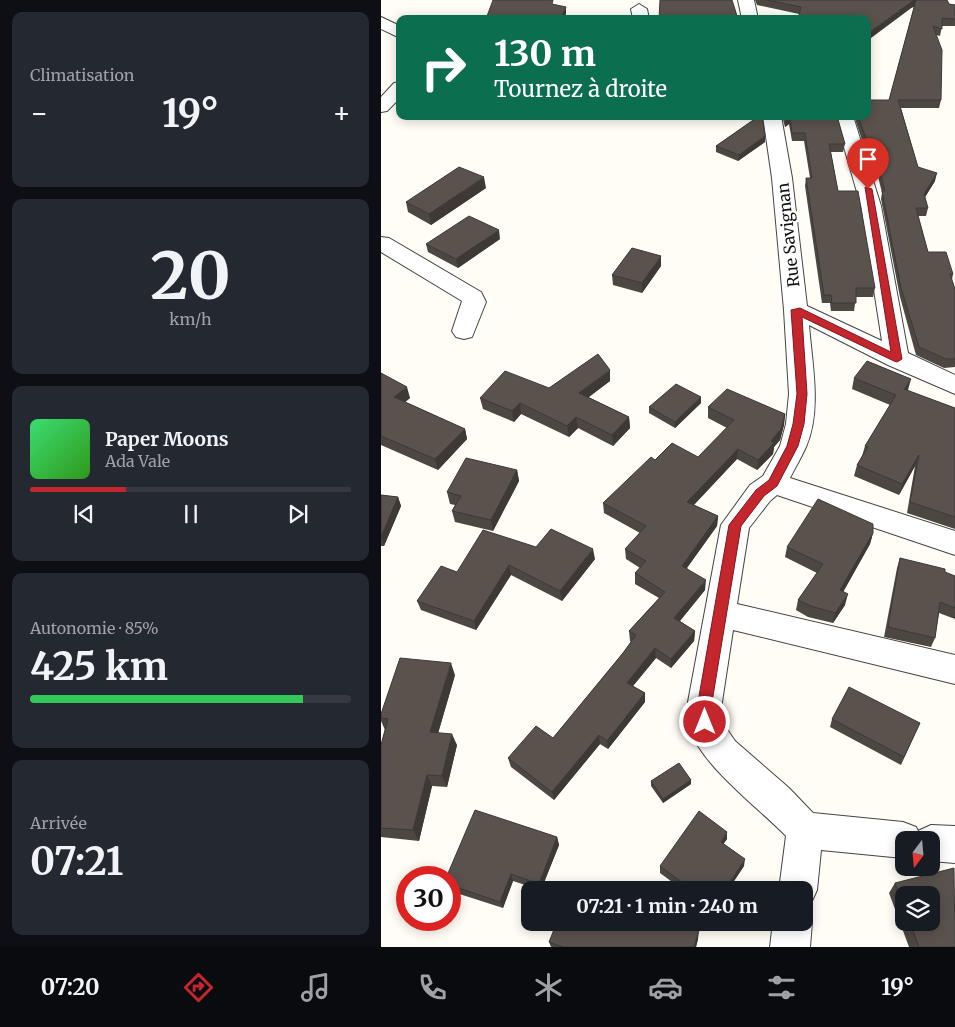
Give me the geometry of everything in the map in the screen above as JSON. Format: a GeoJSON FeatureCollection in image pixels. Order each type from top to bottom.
{"type":"FeatureCollection","features":[{"type":"Feature","properties":{"kind":"street"},"geometry":{"type":"LineString","coordinates":[[746,0],[750,15]]}},
{"type":"Feature","properties":{"kind":"street"},"geometry":{"type":"LineString","coordinates":[[951,0],[955,8]]}},
{"type":"Feature","properties":{"kind":"street"},"geometry":{"type":"LineString","coordinates":[[381,22],[396,31]]}},
{"type":"Feature","properties":{"kind":"street"},"geometry":{"type":"LineString","coordinates":[[381,107],[396,91]]}},
{"type":"Feature","properties":{"kind":"street","name":"Rue Savignan"},"geometry":{"type":"LineString","coordinates":[[773,120],[782,178],[796,310],[802,394],[799,424],[793,446],[773,483],[760,493],[735,525],[705,702],[705,722],[723,753],[776,800],[805,830]]}},
{"type":"Feature","properties":{"kind":"street"},"geometry":{"type":"LineString","coordinates":[[846,120],[860,158],[872,205],[897,359]]}},
{"type":"Feature","properties":{"kind":"street"},"geometry":{"type":"LineString","coordinates":[[381,243],[473,296],[474,302],[464,331]]}},
{"type":"Feature","properties":{"kind":"street"},"geometry":{"type":"LineString","coordinates":[[796,310],[955,385]]}},
{"type":"Feature","properties":{"kind":"street"},"geometry":{"type":"LineString","coordinates":[[773,483],[955,543]]}},
{"type":"Feature","properties":{"kind":"street"},"geometry":{"type":"LineString","coordinates":[[719,613],[955,670]]}},
{"type":"Feature","properties":{"kind":"street"},"geometry":{"type":"LineString","coordinates":[[799,881],[805,830],[895,839]]}},
{"type":"Feature","properties":{"kind":"street"},"geometry":{"type":"LineString","coordinates":[[940,844],[955,845]]}},
{"type":"Feature","properties":{"kind":"street"},"geometry":{"type":"LineString","coordinates":[[790,947],[792,931]]}},
{"type":"Feature","properties":{"kind":"building"},"geometry":{"type":"Polygon","coordinates":[[[493,0],[553,0],[552,4],[566,7],[562,15],[487,15],[493,0]]]}},
{"type":"Feature","properties":{"kind":"building"},"geometry":{"type":"Polygon","coordinates":[[[660,0],[732,0],[737,15],[659,15],[660,0]]]}},
{"type":"Feature","properties":{"kind":"building"},"geometry":{"type":"Polygon","coordinates":[[[767,0],[914,0],[871,31],[871,15],[799,15],[801,7],[767,0]]]}},
{"type":"Feature","properties":{"kind":"building"},"geometry":{"type":"Polygon","coordinates":[[[916,0],[947,0],[949,4],[955,5],[955,19],[942,18],[942,29],[933,26],[942,50],[941,100],[898,100],[918,167],[937,173],[924,194],[928,208],[916,208],[928,252],[946,252],[953,274],[950,274],[955,289],[955,359],[946,359],[919,347],[901,288],[882,191],[885,191],[873,144],[868,144],[859,120],[871,120],[871,100],[889,100],[916,0]]]}},
{"type":"Feature","properties":{"kind":"building"},"geometry":{"type":"Polygon","coordinates":[[[753,120],[763,120],[765,136],[739,155],[716,146],[753,120]]]}},
{"type":"Feature","properties":{"kind":"building"},"geometry":{"type":"Polygon","coordinates":[[[790,120],[838,120],[845,144],[829,144],[838,191],[858,191],[875,288],[856,288],[856,303],[832,303],[831,295],[824,295],[806,178],[812,178],[805,133],[792,133],[790,120]]]}},
{"type":"Feature","properties":{"kind":"building"},"geometry":{"type":"Polygon","coordinates":[[[459,167],[484,177],[429,214],[406,202],[459,167]]]}},
{"type":"Feature","properties":{"kind":"building"},"geometry":{"type":"Polygon","coordinates":[[[469,216],[499,230],[456,259],[426,244],[469,216]]]}},
{"type":"Feature","properties":{"kind":"building"},"geometry":{"type":"Polygon","coordinates":[[[632,248],[661,256],[642,283],[612,275],[632,248]]]}},
{"type":"Feature","properties":{"kind":"building"},"geometry":{"type":"Polygon","coordinates":[[[598,354],[610,370],[579,393],[629,417],[612,435],[576,417],[567,426],[520,403],[512,411],[480,398],[505,371],[549,388],[598,354]]]}},
{"type":"Feature","properties":{"kind":"building"},"geometry":{"type":"Polygon","coordinates":[[[867,361],[911,379],[904,389],[955,408],[955,517],[910,502],[919,455],[902,484],[857,465],[868,447],[865,446],[896,395],[854,378],[867,361]]]}},
{"type":"Feature","properties":{"kind":"building"},"geometry":{"type":"Polygon","coordinates":[[[381,373],[407,387],[394,397],[465,429],[435,459],[381,436],[381,373]]]}},
{"type":"Feature","properties":{"kind":"building"},"geometry":{"type":"Polygon","coordinates":[[[676,384],[701,397],[675,422],[649,407],[676,384]]]}},
{"type":"Feature","properties":{"kind":"building"},"geometry":{"type":"Polygon","coordinates":[[[727,389],[785,414],[781,429],[771,441],[774,443],[758,460],[738,449],[687,502],[718,516],[682,566],[706,580],[674,618],[695,631],[671,659],[655,648],[627,683],[645,693],[607,741],[599,735],[552,792],[508,758],[536,726],[553,738],[636,635],[629,631],[665,592],[635,573],[646,561],[625,549],[646,526],[603,503],[651,457],[655,460],[672,443],[698,457],[734,420],[708,407],[727,389]]]}},
{"type":"Feature","properties":{"kind":"building"},"geometry":{"type":"Polygon","coordinates":[[[466,458],[517,470],[491,520],[452,511],[461,496],[447,492],[466,458]]]}},
{"type":"Feature","properties":{"kind":"building"},"geometry":{"type":"Polygon","coordinates":[[[381,495],[398,497],[381,537],[381,495]]]}},
{"type":"Feature","properties":{"kind":"building"},"geometry":{"type":"Polygon","coordinates":[[[818,499],[873,524],[873,533],[840,590],[848,594],[835,613],[798,600],[823,564],[787,547],[818,499]]]}},
{"type":"Feature","properties":{"kind":"building"},"geometry":{"type":"Polygon","coordinates":[[[551,529],[593,549],[560,591],[509,565],[474,621],[417,601],[441,566],[457,572],[483,530],[536,547],[551,529]]]}},
{"type":"Feature","properties":{"kind":"building"},"geometry":{"type":"Polygon","coordinates":[[[900,558],[945,569],[945,572],[955,576],[955,608],[940,602],[935,638],[888,627],[900,558]]]}},
{"type":"Feature","properties":{"kind":"building"},"geometry":{"type":"Polygon","coordinates":[[[400,658],[451,663],[430,732],[452,734],[442,776],[427,775],[413,830],[381,828],[381,745],[388,719],[381,718],[381,714],[400,658]]]}},
{"type":"Feature","properties":{"kind":"building"},"geometry":{"type":"Polygon","coordinates":[[[849,687],[920,723],[904,757],[832,719],[849,687]]]}},
{"type":"Feature","properties":{"kind":"building"},"geometry":{"type":"Polygon","coordinates":[[[679,763],[691,780],[663,799],[651,781],[679,763]]]}},
{"type":"Feature","properties":{"kind":"building"},"geometry":{"type":"Polygon","coordinates":[[[475,810],[557,837],[540,881],[531,881],[511,874],[500,902],[461,889],[461,866],[451,866],[475,810]]]}},
{"type":"Feature","properties":{"kind":"building"},"geometry":{"type":"Polygon","coordinates":[[[699,811],[727,832],[721,842],[745,859],[731,881],[680,881],[660,866],[699,811]]]}},
{"type":"Feature","properties":{"kind":"building"},"geometry":{"type":"Polygon","coordinates":[[[954,868],[955,947],[919,947],[913,931],[940,931],[940,886],[896,886],[895,883],[923,876],[940,876],[940,872],[954,868]]]}},
{"type":"Feature","properties":{"kind":"building"},"geometry":{"type":"Polygon","coordinates":[[[553,931],[699,931],[694,947],[563,947],[549,942],[553,931]]]}},
{"type":"Feature","properties":{"kind":"route"},"geometry":{"type":"LineString","coordinates":[[705,722],[705,702],[731,539],[735,525],[760,493],[773,483],[793,446],[799,424],[802,394],[796,310],[897,359],[868,189]]}}]}
